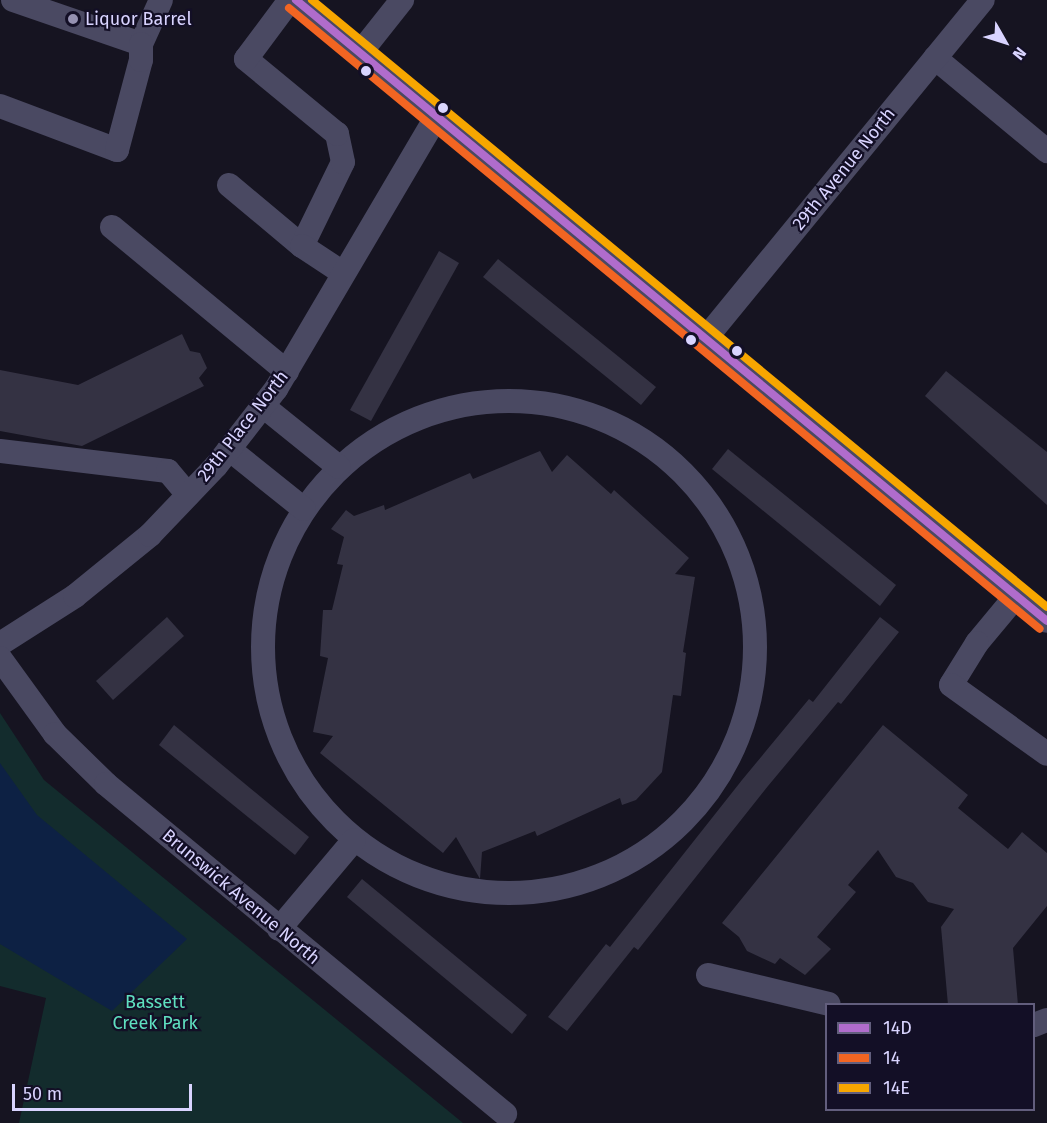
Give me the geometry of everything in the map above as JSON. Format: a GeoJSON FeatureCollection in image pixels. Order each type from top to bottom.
{"type":"FeatureCollection","features":[{"type":"Feature","properties":{"kind":"street"},"geometry":{"type":"LineString","coordinates":[[13,0],[141,44]]}},
{"type":"Feature","properties":{"kind":"street"},"geometry":{"type":"LineString","coordinates":[[0,106],[117,150],[141,60],[141,44],[161,0]]}},
{"type":"Feature","properties":{"kind":"street"},"geometry":{"type":"LineString","coordinates":[[290,0],[246,59],[337,134],[344,162],[302,246]]}},
{"type":"Feature","properties":{"kind":"street"},"geometry":{"type":"LineString","coordinates":[[360,53],[402,0]]}},
{"type":"Feature","properties":{"kind":"street","name":"29th Avenue North"},"geometry":{"type":"LineString","coordinates":[[706,338],[983,0]]}},
{"type":"Feature","properties":{"kind":"street"},"geometry":{"type":"LineString","coordinates":[[310,4],[360,53],[1047,621]]}},
{"type":"Feature","properties":{"kind":"street"},"geometry":{"type":"LineString","coordinates":[[935,58],[1047,151]]}},
{"type":"Feature","properties":{"kind":"street","name":"29th Place North"},"geometry":{"type":"LineString","coordinates":[[0,644],[75,596],[150,535],[229,449],[286,372],[437,116]]}},
{"type":"Feature","properties":{"kind":"street"},"geometry":{"type":"LineString","coordinates":[[229,184],[302,246],[343,273]]}},
{"type":"Feature","properties":{"kind":"street"},"geometry":{"type":"LineString","coordinates":[[112,228],[286,372]]}},
{"type":"Feature","properties":{"kind":"street"},"geometry":{"type":"LineString","coordinates":[[484,400],[564,405],[639,435],[700,487],[741,557],[757,636],[747,716],[712,789],[656,847],[583,883],[503,895],[424,880],[354,840],[304,787],[272,720],[261,648],[272,575],[304,509],[339,467],[406,422],[484,400]]}},
{"type":"Feature","properties":{"kind":"street"},"geometry":{"type":"LineString","coordinates":[[263,406],[339,467]]}},
{"type":"Feature","properties":{"kind":"street"},"geometry":{"type":"LineString","coordinates":[[229,449],[304,509]]}},
{"type":"Feature","properties":{"kind":"street"},"geometry":{"type":"LineString","coordinates":[[0,451],[168,471],[188,495]]}},
{"type":"Feature","properties":{"kind":"street"},"geometry":{"type":"LineString","coordinates":[[1017,596],[977,643],[951,685],[1047,754]]}},
{"type":"Feature","properties":{"kind":"street","name":"Brunswick Avenue North"},"geometry":{"type":"LineString","coordinates":[[0,658],[55,734],[106,784],[505,1114]]}},
{"type":"Feature","properties":{"kind":"street"},"geometry":{"type":"LineString","coordinates":[[279,929],[354,840]]}},
{"type":"Feature","properties":{"kind":"street"},"geometry":{"type":"LineString","coordinates":[[708,975],[825,1004]]}},
{"type":"Feature","properties":{"kind":"green space","name":"Bassett Creek Park"},"geometry":{"type":"Polygon","coordinates":[[[0,713],[44,780],[463,1123],[19,1123],[46,998],[0,986],[0,713]]]}},
{"type":"Feature","properties":{"kind":"water"},"geometry":{"type":"Polygon","coordinates":[[[0,763],[37,815],[187,939],[112,1011],[0,944],[0,763]]]}},
{"type":"Feature","properties":{"kind":"building"},"geometry":{"type":"Polygon","coordinates":[[[439,251],[459,263],[371,421],[350,410],[439,251]]]}},
{"type":"Feature","properties":{"kind":"building"},"geometry":{"type":"Polygon","coordinates":[[[498,259],[656,387],[641,405],[483,277],[498,259]]]}},
{"type":"Feature","properties":{"kind":"building"},"geometry":{"type":"Polygon","coordinates":[[[182,334],[190,351],[200,353],[207,368],[199,378],[204,386],[82,446],[0,431],[0,370],[78,385],[182,334]]]}},
{"type":"Feature","properties":{"kind":"building"},"geometry":{"type":"Polygon","coordinates":[[[946,371],[1047,452],[1047,505],[925,396],[946,371]]]}},
{"type":"Feature","properties":{"kind":"building"},"geometry":{"type":"Polygon","coordinates":[[[728,449],[896,585],[880,606],[712,469],[728,449]]]}},
{"type":"Feature","properties":{"kind":"building"},"geometry":{"type":"Polygon","coordinates":[[[540,451],[552,472],[567,455],[611,494],[614,490],[689,558],[675,574],[695,577],[683,652],[686,653],[681,696],[673,695],[662,772],[636,800],[622,805],[620,798],[537,836],[535,831],[482,852],[480,879],[456,837],[443,853],[320,753],[333,736],[313,732],[328,658],[320,656],[323,610],[332,610],[343,565],[337,564],[344,537],[331,529],[346,510],[354,516],[384,505],[385,510],[470,473],[473,479],[540,451]]]}},
{"type":"Feature","properties":{"kind":"building"},"geometry":{"type":"Polygon","coordinates":[[[167,617],[184,636],[113,700],[96,681],[167,617]]]}},
{"type":"Feature","properties":{"kind":"building"},"geometry":{"type":"Polygon","coordinates":[[[880,617],[899,632],[841,704],[838,702],[768,786],[638,950],[634,947],[567,1031],[548,1017],[606,944],[610,947],[742,780],[809,699],[813,702],[880,617]]]}},
{"type":"Feature","properties":{"kind":"building"},"geometry":{"type":"Polygon","coordinates":[[[174,725],[309,837],[295,855],[159,745],[174,725]]]}},
{"type":"Feature","properties":{"kind":"building"},"geometry":{"type":"Polygon","coordinates":[[[883,725],[968,795],[958,808],[1008,849],[1022,832],[1047,853],[1047,906],[1013,948],[1018,1003],[948,1003],[941,927],[954,909],[928,902],[913,883],[896,877],[878,850],[848,885],[856,892],[817,937],[831,949],[805,975],[780,958],[775,964],[747,951],[739,937],[722,923],[883,725]]]}},
{"type":"Feature","properties":{"kind":"building"},"geometry":{"type":"Polygon","coordinates":[[[362,879],[527,1015],[512,1034],[347,897],[362,879]]]}},
{"type":"Feature","properties":{"kind":"transit line","name":"14D"},"geometry":{"type":"LineString","coordinates":[[296,0],[1047,621]]}},
{"type":"Feature","properties":{"kind":"transit line","name":"14E"},"geometry":{"type":"LineString","coordinates":[[312,0],[1047,607]]}},
{"type":"Feature","properties":{"kind":"transit line","name":"14"},"geometry":{"type":"LineString","coordinates":[[289,8],[1040,629]]}},
{"type":"Feature","properties":{"kind":"place","name":"Liquor Barrel"},"geometry":{"type":"Point","coordinates":[73,19]}}]}
